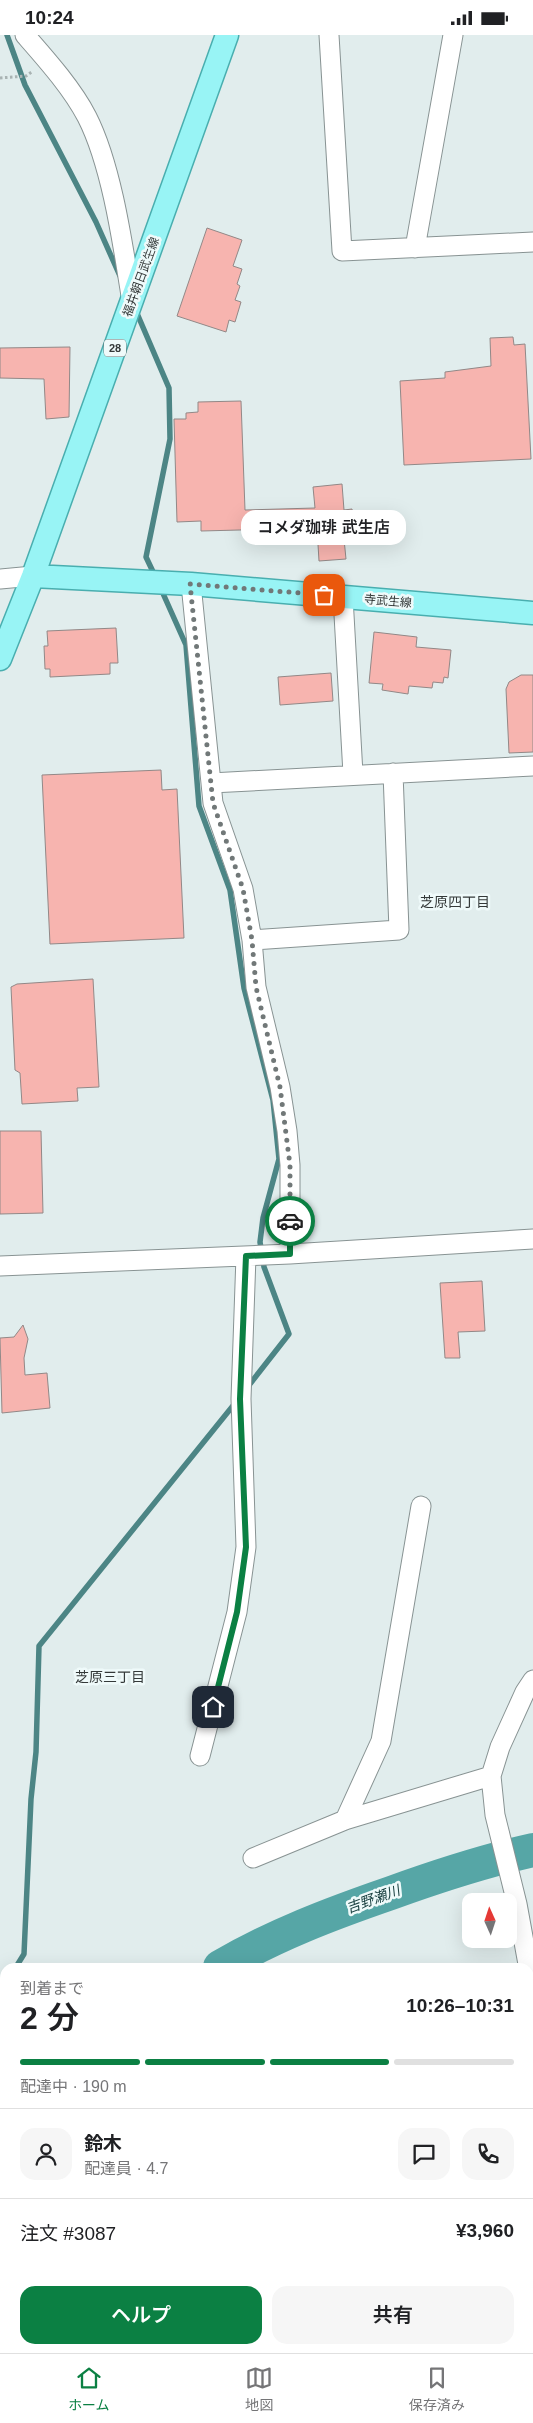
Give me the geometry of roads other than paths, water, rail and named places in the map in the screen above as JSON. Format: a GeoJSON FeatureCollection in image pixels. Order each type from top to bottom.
{"type":"FeatureCollection","features":[{"type":"Feature","properties":{"kind":"main road","name":"福井朝日武生線"},"geometry":{"type":"LineString","coordinates":[[0,659],[33,576],[227,35]]}},
{"type":"Feature","properties":{"kind":"main road","name":"寺武生線"},"geometry":{"type":"LineString","coordinates":[[33,576],[190,584],[533,613]]}},
{"type":"Feature","properties":{"kind":"street"},"geometry":{"type":"LineString","coordinates":[[25,35],[47,60],[86,117],[102,156],[124,249],[132,302]]}},
{"type":"Feature","properties":{"kind":"street"},"geometry":{"type":"LineString","coordinates":[[329,35],[342,251],[533,242]]}},
{"type":"Feature","properties":{"kind":"street"},"geometry":{"type":"LineString","coordinates":[[415,248],[453,35]]}},
{"type":"Feature","properties":{"kind":"street"},"geometry":{"type":"LineString","coordinates":[[0,579],[33,576]]}},
{"type":"Feature","properties":{"kind":"street"},"geometry":{"type":"LineString","coordinates":[[190,584],[213,803],[243,889],[252,940],[256,987],[280,1087],[287,1131],[290,1165],[290,1254]]}},
{"type":"Feature","properties":{"kind":"street"},"geometry":{"type":"LineString","coordinates":[[343,597],[353,774]]}},
{"type":"Feature","properties":{"kind":"street"},"geometry":{"type":"LineString","coordinates":[[211,783],[353,774],[533,766]]}},
{"type":"Feature","properties":{"kind":"street"},"geometry":{"type":"LineString","coordinates":[[252,940],[399,930],[393,773]]}},
{"type":"Feature","properties":{"kind":"street"},"geometry":{"type":"LineString","coordinates":[[0,1266],[290,1254],[533,1239]]}},
{"type":"Feature","properties":{"kind":"street"},"geometry":{"type":"LineString","coordinates":[[200,1756],[237,1612],[246,1547],[240,1399],[246,1256]]}},
{"type":"Feature","properties":{"kind":"street"},"geometry":{"type":"LineString","coordinates":[[345,1820],[381,1741],[421,1506]]}},
{"type":"Feature","properties":{"kind":"street"},"geometry":{"type":"LineString","coordinates":[[528,1963],[518,1904],[495,1815],[491,1776],[500,1747],[525,1691],[533,1680]]}},
{"type":"Feature","properties":{"kind":"street"},"geometry":{"type":"LineString","coordinates":[[253,1858],[345,1820],[491,1776]]}},
{"type":"Feature","properties":{"kind":"waterway"},"geometry":{"type":"LineString","coordinates":[[7,35],[25,85],[96,222],[120,276]]}},
{"type":"Feature","properties":{"kind":"waterway"},"geometry":{"type":"LineString","coordinates":[[136,311],[169,388],[170,439],[146,557],[155,576]]}},
{"type":"Feature","properties":{"kind":"waterway"},"geometry":{"type":"LineString","coordinates":[[161,589],[186,645],[199,806],[230,890],[244,988],[273,1100],[279,1159],[263,1218],[260,1242],[264,1267],[289,1334],[246,1389]]}},
{"type":"Feature","properties":{"kind":"waterway"},"geometry":{"type":"LineString","coordinates":[[18,1963],[24,1954],[31,1799],[36,1752],[39,1646],[236,1402]]}},
{"type":"Feature","properties":{"kind":"waterway","name":"吉野瀬川"},"geometry":{"type":"LineString","coordinates":[[227,1963],[282,1935],[346,1909],[461,1869],[533,1850]]}},
{"type":"Feature","properties":{"kind":"place","name":"コメダ珈琲 武生店"},"geometry":{"type":"Point","coordinates":[324,595]}},
{"type":"Feature","properties":{"kind":"district","name":"芝原四丁目"},"geometry":{"type":"Point","coordinates":[455,902]}},
{"type":"Feature","properties":{"kind":"district","name":"芝原三丁目"},"geometry":{"type":"Point","coordinates":[110,1677]}}]}
